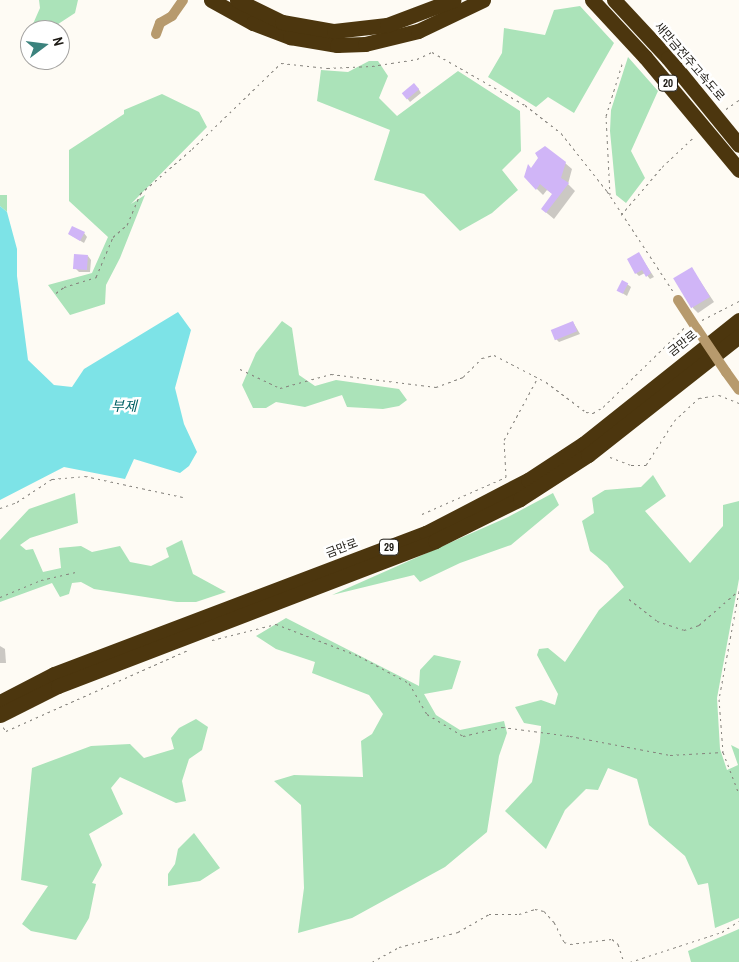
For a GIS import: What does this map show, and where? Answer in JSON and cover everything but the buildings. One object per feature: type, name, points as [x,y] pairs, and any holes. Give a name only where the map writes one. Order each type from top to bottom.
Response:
[{"type":"highway","points":[[211,0],[252,23],[290,37],[336,45],[365,44],[418,31],[483,0]]},
{"type":"highway","points":[[237,0],[282,22],[334,31],[387,25],[453,0]]},
{"type":"highway","name":"20","points":[[592,0],[645,57],[739,170]]},
{"type":"highway","name":"새만금전주고속도로","points":[[614,0],[739,145]]},
{"type":"highway","name":"금만로","points":[[0,702],[54,674],[426,533],[528,480],[583,444],[739,320]]},
{"type":"highway","name":"29","points":[[0,714],[58,686],[435,540],[520,499],[588,455],[739,336]]},
{"type":"street","points":[[156,34],[160,23],[172,16],[183,0]]},
{"type":"street","points":[[678,300],[739,390]]},
{"type":"path","points":[[56,293],[64,287],[96,277],[113,237],[126,225],[140,194],[192,149],[282,64],[327,68],[372,66],[417,59],[432,52],[525,105],[561,133],[610,196],[678,300]]},
{"type":"path","points":[[610,196],[606,116],[623,61]]},
{"type":"path","points":[[726,109],[739,100]]},
{"type":"path","points":[[621,215],[662,167],[695,135]]},
{"type":"path","points":[[240,369],[280,388],[331,374],[436,386],[463,377],[482,358],[494,356],[537,378],[586,412],[593,412],[603,407],[695,325],[739,301]]},
{"type":"path","points":[[422,514],[506,477],[504,440],[537,378]]},
{"type":"path","points":[[610,456],[631,465],[646,466],[674,421],[699,398],[719,395],[739,403]]},
{"type":"path","points":[[0,508],[17,502],[52,479],[85,476],[183,497]]},
{"type":"path","points":[[0,597],[41,580],[79,571]]},
{"type":"path","points":[[629,599],[657,621],[684,630],[699,625],[739,591]]},
{"type":"path","points":[[739,591],[719,699],[723,752],[739,794]]},
{"type":"path","points":[[210,641],[276,624],[359,656],[402,678],[419,697],[428,714],[463,736],[502,727],[570,736],[670,755],[723,752]]},
{"type":"path","points":[[0,724],[6,731],[192,648]]},
{"type":"path","points":[[372,962],[399,947],[458,932],[489,914],[519,914],[535,909],[544,911],[554,922],[564,942],[570,944],[612,939],[618,944],[624,962]]},
{"type":"path","points":[[630,962],[722,932],[739,921]]},
{"type":"green space","points":[[39,0],[78,0],[75,13],[64,20],[35,20],[40,8]]},
{"type":"green space","points":[[580,6],[614,43],[574,113],[548,97],[536,107],[488,77],[502,53],[504,28],[545,35],[554,10]]},
{"type":"green space","points":[[628,57],[658,91],[631,151],[645,178],[626,203],[616,195],[610,131],[611,110]]},
{"type":"green space","points":[[369,61],[378,61],[388,76],[379,98],[397,116],[458,71],[520,111],[521,151],[502,170],[518,190],[492,213],[460,231],[424,194],[374,180],[390,130],[317,101],[321,70],[348,72]]},
{"type":"green space","points":[[162,94],[199,112],[207,127],[131,204],[145,195],[120,258],[106,285],[105,304],[70,315],[48,285],[92,273],[108,237],[69,201],[69,150],[124,114],[124,110]]},
{"type":"green space","points":[[0,195],[7,195],[7,212],[0,206]]},
{"type":"green space","points":[[282,321],[292,328],[299,375],[315,386],[336,380],[399,389],[407,400],[399,406],[383,409],[347,407],[342,395],[305,407],[276,402],[266,408],[253,408],[242,385],[256,353]]},
{"type":"green space","points":[[653,475],[666,496],[645,511],[690,563],[723,526],[723,505],[739,501],[739,579],[717,698],[720,749],[727,770],[738,765],[731,745],[739,749],[739,918],[715,928],[708,883],[698,885],[685,856],[649,825],[637,779],[608,768],[598,790],[586,789],[565,810],[546,849],[505,811],[532,782],[540,742],[541,726],[524,723],[515,707],[541,700],[555,705],[558,694],[537,655],[539,649],[548,648],[565,662],[599,610],[624,587],[607,565],[590,551],[582,521],[594,513],[592,498],[605,490],[641,487]]},
{"type":"green space","points":[[75,493],[78,523],[30,538],[20,545],[26,550],[33,549],[43,572],[61,568],[59,548],[81,546],[92,552],[120,546],[130,562],[151,566],[169,557],[166,548],[182,540],[193,574],[226,592],[196,602],[177,602],[94,589],[81,582],[72,583],[69,594],[60,597],[52,583],[0,602],[0,540],[29,509]]},
{"type":"green space","points":[[553,493],[559,505],[511,545],[460,563],[420,582],[414,575],[332,595],[508,517]]},
{"type":"green space","points":[[286,618],[419,686],[420,670],[434,655],[461,661],[452,689],[424,694],[436,715],[460,730],[504,721],[507,733],[499,756],[487,832],[445,867],[352,918],[298,933],[304,888],[301,805],[274,781],[294,775],[363,777],[361,741],[372,734],[383,714],[369,695],[312,673],[315,662],[276,649],[256,636]]},
{"type":"green space","points":[[196,719],[208,727],[202,750],[189,759],[182,781],[186,801],[176,803],[120,777],[111,788],[123,814],[89,834],[102,865],[92,883],[96,884],[89,918],[76,940],[31,931],[22,924],[48,886],[21,880],[32,768],[91,746],[130,744],[144,758],[174,749],[171,738],[179,728]]},
{"type":"green space","points":[[194,833],[220,868],[200,881],[168,886],[168,874],[175,864],[178,849]]},
{"type":"green space","points":[[739,929],[739,962],[691,962],[688,951]]},
{"type":"water","name":"부제","points":[[0,206],[7,212],[17,249],[17,276],[28,360],[54,385],[72,387],[84,369],[178,312],[191,330],[175,388],[184,424],[197,452],[189,466],[180,473],[134,459],[125,479],[64,467],[0,500]]}]
